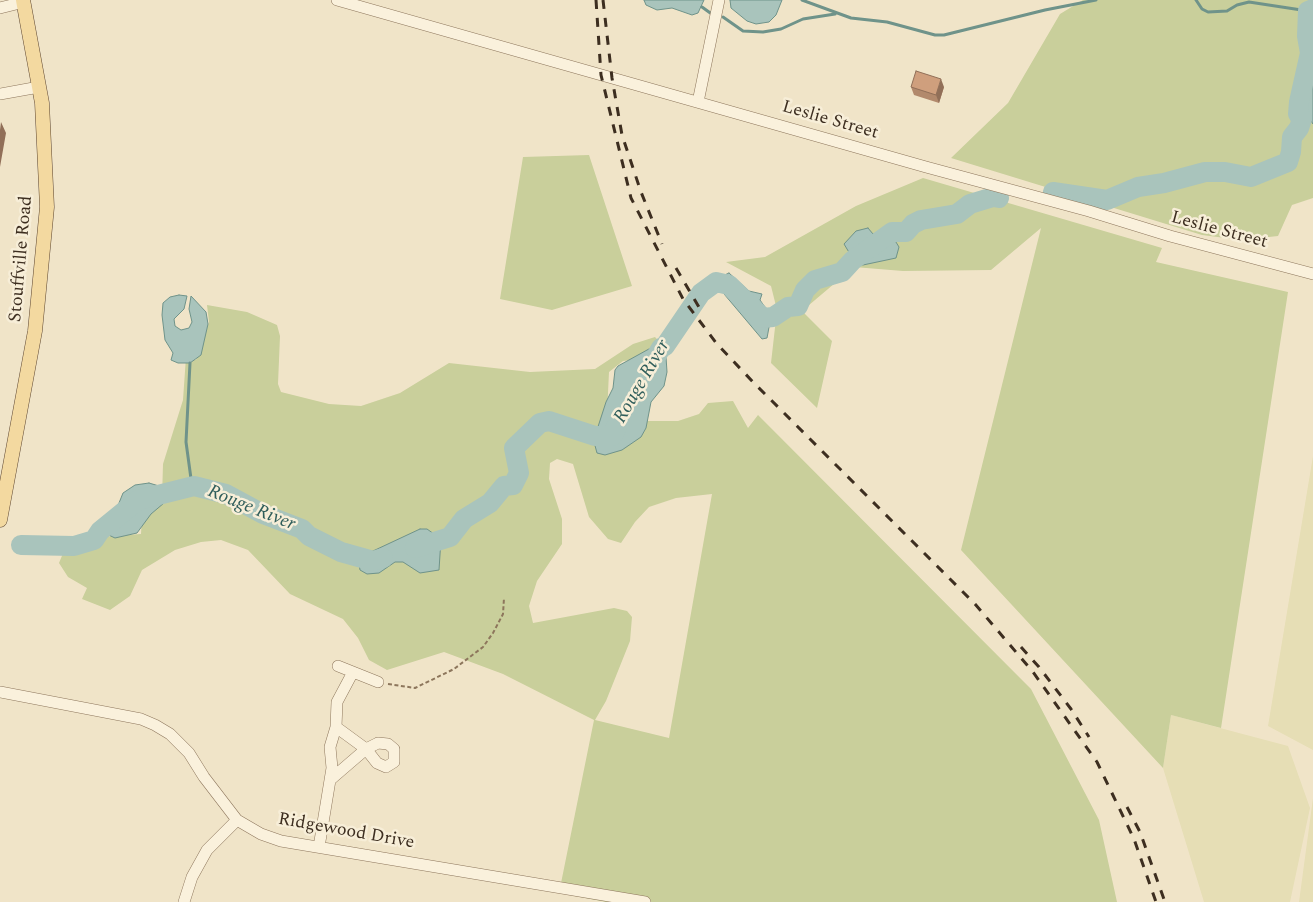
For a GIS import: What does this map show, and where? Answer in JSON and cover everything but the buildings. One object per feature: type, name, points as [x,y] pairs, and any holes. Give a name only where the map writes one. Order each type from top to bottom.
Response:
[{"type":"main road","name":"Stouffville Road","points":[[0,520],[34,331],[47,207],[46,156],[39,87],[24,1]]},
{"type":"street","name":"Leslie Street","points":[[338,0],[1089,211],[1170,236],[1313,274]]},
{"type":"street","points":[[698,102],[719,0]]},
{"type":"street","points":[[0,8],[24,1]]},
{"type":"street","points":[[0,94],[39,87]]},
{"type":"street","points":[[338,666],[378,682]]},
{"type":"street","points":[[319,847],[332,768],[330,747],[336,726],[337,702],[353,672]]},
{"type":"street","name":"Ridgewood Drive","points":[[0,692],[141,719],[154,725],[170,734],[189,753],[204,777],[237,820],[261,834],[281,841],[645,902]]},
{"type":"street","points":[[330,780],[366,748],[336,726]]},
{"type":"street","points":[[184,902],[192,877],[207,850],[237,820]]},
{"type":"path","points":[[378,682],[415,688],[454,669],[483,647],[493,633],[503,614],[504,598]]},
{"type":"shaded area","points":[[1313,456],[1313,750],[1268,726]]},
{"type":"shaded area","points":[[1171,715],[1288,746],[1310,808],[1290,902],[1204,902],[1163,768]]},
{"type":"shaded area","points":[[1313,798],[1313,902],[1299,902]]},
{"type":"green space","points":[[1083,0],[1313,0],[1313,198],[1292,205],[1278,236],[1241,240],[1202,235],[951,158],[1008,103],[1060,14]]},
{"type":"green space","points":[[589,155],[632,286],[552,310],[500,299],[523,157]]},
{"type":"green space","points":[[923,178],[1162,248],[1156,262],[1288,292],[1221,728],[1171,715],[1163,768],[961,550],[1041,228],[991,270],[903,271],[854,267],[802,311],[832,341],[817,408],[771,363],[777,310],[771,286],[726,262],[765,257],[856,206]]},
{"type":"green space","points":[[207,305],[247,312],[277,325],[280,336],[278,384],[281,392],[329,404],[361,406],[400,393],[449,363],[530,372],[595,369],[633,344],[655,337],[664,347],[639,359],[623,361],[609,372],[607,414],[618,443],[644,432],[645,421],[678,421],[699,414],[708,403],[733,401],[748,428],[758,415],[1031,689],[1099,820],[1117,902],[606,902],[559,893],[594,720],[503,674],[444,652],[387,670],[369,660],[358,638],[343,619],[290,594],[248,550],[221,540],[201,542],[175,550],[142,570],[130,596],[110,610],[82,599],[87,588],[68,577],[59,563],[66,546],[99,537],[141,534],[142,515],[162,498],[163,464],[183,400],[186,357],[196,360],[209,322]],"holes":[[[557,459],[573,464],[589,517],[608,539],[621,543],[635,522],[649,507],[676,498],[712,494],[669,738],[595,720],[606,701],[630,641],[632,617],[627,611],[614,608],[533,623],[529,606],[537,581],[562,544],[562,519],[549,479],[550,463]]]},
{"type":"water","points":[[644,0],[704,0],[698,13],[692,15],[672,8],[657,10],[646,5]]},
{"type":"water","points":[[730,0],[782,0],[776,15],[769,22],[756,24],[747,21],[731,8]]},
{"type":"water","points":[[1313,79],[1313,124],[1307,115],[1307,101]]},
{"type":"water","points":[[868,228],[873,234],[891,234],[899,247],[896,258],[863,265],[856,264],[844,244],[856,231]]},
{"type":"water","points":[[729,273],[749,291],[762,294],[760,300],[774,320],[770,322],[767,338],[762,339],[719,288],[716,279]]},
{"type":"water","points":[[187,296],[184,309],[174,319],[175,326],[181,330],[189,328],[192,322],[189,309],[191,296],[206,312],[208,324],[201,355],[190,363],[178,363],[171,360],[173,353],[165,340],[162,315],[163,303],[170,297]]},
{"type":"water","points":[[658,344],[666,357],[667,372],[664,386],[651,402],[646,428],[641,437],[622,450],[605,455],[597,453],[594,442],[595,436],[606,402],[613,388],[615,370],[618,366]]},
{"type":"water","points":[[149,483],[159,486],[167,497],[164,503],[151,514],[137,533],[115,538],[100,531],[101,520],[117,508],[123,493],[135,485]]},
{"type":"water","points":[[420,529],[427,529],[441,539],[439,570],[420,573],[403,562],[395,562],[379,573],[367,574],[360,570],[358,558]]},
{"type":"waterway","points":[[802,0],[851,18],[887,22],[935,35],[944,35],[1045,10],[1096,0]]},
{"type":"waterway","points":[[1196,0],[1202,9],[1208,12],[1227,11],[1237,5],[1249,2],[1308,11]]},
{"type":"waterway","points":[[702,7],[713,15]]},
{"type":"waterway","name":"Rouge River","points":[[1053,192],[1107,200],[1138,187],[1164,183],[1205,172],[1225,172],[1251,177],[1288,162],[1292,137],[1299,128],[1302,119],[1298,114],[1299,102],[1310,53],[1307,36],[1308,11],[1313,9]]},
{"type":"waterway","points":[[723,17],[743,31],[763,32],[781,29],[803,19],[835,14]]},
{"type":"waterway","name":"Rouge River","points":[[647,372],[661,348],[665,346],[701,293],[716,282],[729,285],[763,318],[773,317],[788,307],[798,306],[805,290],[815,280],[842,272],[853,260],[892,232],[906,232],[913,224],[921,220],[957,214],[970,204],[993,197],[999,198]]},
{"type":"waterway","points":[[190,363],[186,442],[192,486]]},
{"type":"waterway","name":"Rouge River","points":[[415,548],[450,537],[464,519],[490,503],[504,486],[513,485],[519,473],[514,448],[540,423],[549,421],[595,436],[612,436],[617,426]]},
{"type":"waterway","name":"Rouge River","points":[[21,545],[74,546],[94,540],[100,531],[138,500],[194,486],[226,494],[263,514],[302,529],[309,536],[341,552],[373,561],[383,558]]},
{"type":"railway","points":[[596,0],[601,75],[631,198],[683,299],[717,344],[975,604],[1033,672],[1097,762],[1134,839],[1156,902]]},
{"type":"railway","points":[[603,0],[612,78],[622,135],[641,192],[662,244]]},
{"type":"railway","points":[[676,268],[700,309]]},
{"type":"railway","points":[[1021,647],[1071,709],[1089,737]]},
{"type":"railway","points":[[1127,807],[1140,832],[1165,902]]}]
